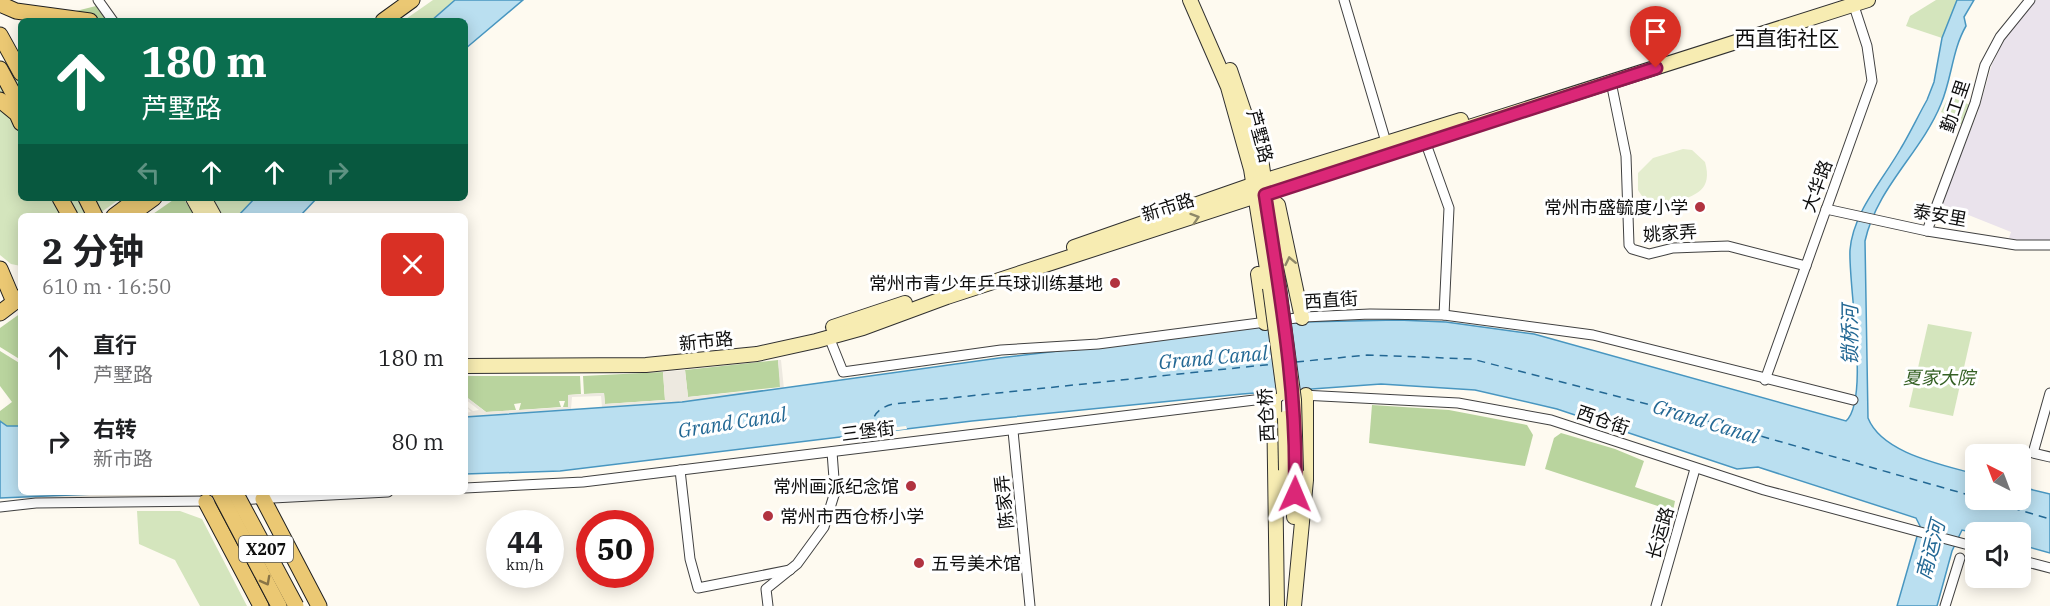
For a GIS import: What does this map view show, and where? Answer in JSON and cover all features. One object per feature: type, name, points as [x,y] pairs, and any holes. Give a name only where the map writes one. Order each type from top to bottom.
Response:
[{"type":"main road","points":[[387,18],[412,0]]},
{"type":"main road","points":[[400,18],[425,0]]},
{"type":"main road","points":[[0,4],[16,11],[72,18]]},
{"type":"main road","points":[[0,35],[18,68]]},
{"type":"main road","points":[[0,69],[18,102]]},
{"type":"main road","points":[[0,100],[18,118]]},
{"type":"main road","points":[[118,213],[134,201]]},
{"type":"main road","points":[[134,213],[150,201]]},
{"type":"main road","points":[[0,269],[10,293],[0,313]]},
{"type":"main road","name":"X207","points":[[221,495],[279,606]]},
{"type":"main road","name":"X207","points":[[238,495],[296,606]]},
{"type":"main road","points":[[264,499],[319,606]]},
{"type":"main road","points":[[206,502],[261,606]]},
{"type":"street","points":[[98,0],[112,18]]},
{"type":"street","name":"芦墅路","points":[[1190,0],[1228,87],[1259,189],[1274,287]]},
{"type":"street","name":"芦墅路","points":[[1199,0],[1238,88],[1262,165],[1259,189]]},
{"type":"street","points":[[1344,0],[1386,142]]},
{"type":"street","name":"新市路","points":[[468,366],[646,365],[757,354],[829,337],[1259,189],[1386,142],[1851,2],[1868,0]]},
{"type":"street","name":"勤工里","points":[[1927,231],[1974,103],[1985,65],[2000,38],[2030,0]]},
{"type":"street","name":"新市路","points":[[468,360],[647,357],[756,347],[840,326],[1259,189],[1425,141],[1611,82],[1851,2]]},
{"type":"street","name":"大华路","points":[[1765,380],[1872,81],[1868,46],[1851,2]]},
{"type":"street","name":"姚家弄","points":[[1611,82],[1626,156],[1629,245],[1632,249],[1649,254],[1673,248],[1728,246],[1806,266]]},
{"type":"street","points":[[1425,141],[1449,208],[1444,315]]},
{"type":"street","points":[[1265,323],[1251,217],[1259,189],[1278,206],[1302,318]]},
{"type":"street","name":"泰安里","points":[[1826,209],[1927,231],[2016,245],[2050,245]]},
{"type":"street","name":"西仓桥","points":[[1274,287],[1294,400],[1291,471]]},
{"type":"street","name":"西直街","points":[[829,337],[843,372],[1001,350],[1098,344],[1302,318],[1370,314],[1444,315],[1593,335],[1765,380],[1853,400]]},
{"type":"street","points":[[2050,393],[2033,453],[2050,458]]},
{"type":"street","points":[[1293,606],[1306,480],[1306,395]]},
{"type":"street","name":"西仓街","points":[[1274,397],[1306,395],[1458,403],[1543,419],[1695,469],[1965,544]]},
{"type":"street","points":[[1274,397],[1278,606]]},
{"type":"street","name":"三堡街","points":[[468,488],[582,482],[1013,431],[1274,397]]},
{"type":"street","name":"陈家弄","points":[[1013,431],[1030,606]]},
{"type":"street","points":[[768,606],[766,589],[790,570],[815,542],[830,512],[835,492],[832,452]]},
{"type":"street","name":"长运路","points":[[1656,606],[1695,469]]},
{"type":"street","points":[[680,470],[690,559],[698,588],[790,570]]},
{"type":"street","points":[[1278,606],[1291,471]]},
{"type":"street","points":[[1291,471],[1293,606]]},
{"type":"street","points":[[0,507],[36,503],[206,502],[335,495]]},
{"type":"street","points":[[1945,606],[1960,558]]},
{"type":"street","points":[[2031,563],[2050,568]]},
{"type":"shaded area","points":[[2036,0],[2050,0],[2050,240],[2016,240],[2009,238],[2011,232],[1941,204],[1978,112],[1992,64],[2006,37]]},
{"type":"shaded area","points":[[778,360],[781,360],[784,389],[682,402],[602,407],[601,396],[572,397],[571,409],[468,417],[468,412],[471,412],[468,407],[473,411],[479,410],[468,401],[468,398],[486,412],[568,407],[568,395],[604,393],[605,404],[665,400],[663,372],[685,370],[688,397],[780,388]]},
{"type":"green space","points":[[433,0],[455,0],[434,18],[407,18]]},
{"type":"green space","points":[[1936,0],[1957,0],[1942,38],[1906,26],[1910,16]]},
{"type":"green space","points":[[96,6],[105,18],[89,18],[64,14]]},
{"type":"green space","points":[[18,74],[18,201],[117,201],[100,213],[18,213],[18,265],[11,264],[0,255],[0,83]]},
{"type":"green space","points":[[1949,96],[1970,105],[1963,125],[1943,117],[1944,113],[1941,112]]},
{"type":"green space","points":[[1683,149],[1692,150],[1705,162],[1707,179],[1701,190],[1681,200],[1665,204],[1648,202],[1638,190],[1638,173],[1653,158]]},
{"type":"green space","points":[[172,201],[185,201],[193,213],[154,213]]},
{"type":"green space","points":[[215,201],[252,201],[241,213],[221,213]]},
{"type":"green space","points":[[18,315],[18,358],[0,347],[0,328]]},
{"type":"green space","name":"夏家大院","points":[[1928,324],[1972,332],[1953,416],[1909,407]]},
{"type":"green space","points":[[0,351],[18,362],[18,426],[7,426],[0,421],[0,411],[12,402],[0,386]]},
{"type":"green space","points":[[778,360],[781,387],[688,397],[685,370]]},
{"type":"green space","points":[[663,372],[665,400],[605,404],[604,393],[584,394],[583,376]]},
{"type":"green space","points":[[468,376],[580,376],[581,394],[568,395],[569,407],[563,407],[565,401],[559,401],[561,407],[519,410],[521,403],[514,404],[516,410],[486,412],[468,398]]},
{"type":"green space","points":[[1372,405],[1449,410],[1527,425],[1533,435],[1525,466],[1369,443]]},
{"type":"green space","points":[[1561,433],[1615,449],[1644,461],[1635,487],[1675,501],[1673,511],[1545,469],[1554,438]]},
{"type":"green space","points":[[137,511],[180,511],[202,519],[247,606],[200,606],[175,560],[139,544]]},
{"type":"water","points":[[455,0],[523,0],[468,46],[468,18],[434,18]]},
{"type":"water","points":[[1957,0],[1974,0],[1964,17],[1966,26],[1961,35],[1941,104],[1932,122],[1879,204],[1865,241],[1868,418],[1875,430],[1899,448],[1929,461],[1965,471],[1965,510],[2031,510],[2031,489],[2050,494],[2050,553],[2031,548],[2031,522],[1965,522],[1965,531],[1962,530],[1952,551],[1937,606],[1897,606],[1920,526],[1916,518],[1758,467],[1737,469],[1557,409],[1475,390],[1381,384],[1242,394],[972,421],[560,471],[468,474],[468,417],[682,402],[999,358],[1301,322],[1398,320],[1446,322],[1534,334],[1846,421],[1853,409],[1857,367],[1850,267],[1852,236],[1863,209],[1901,148],[1934,82],[1942,38]]},
{"type":"water","points":[[252,201],[314,201],[303,213],[241,213]]},
{"type":"water","points":[[0,421],[7,426],[18,426],[18,495],[72,495],[0,498]]},
{"type":"pier","points":[[906,426],[907,429],[849,436],[849,433]]},
{"type":"ferry route","points":[[1296,362],[1367,355],[1472,359],[1647,404],[1965,494]]},
{"type":"ferry route","points":[[871,430],[877,413],[893,404],[1274,364]]},
{"type":"ferry route","points":[[2019,510],[2050,519]]},
{"type":"place","name":"常州市盛毓度小学","points":[[1700,207]]},
{"type":"place","name":"常州市青少年乒乓球训练基地","points":[[1115,283]]},
{"type":"place","name":"常州画派纪念馆","points":[[911,486]]},
{"type":"place","name":"常州市西仓桥小学","points":[[768,516]]},
{"type":"place","name":"五号美术馆","points":[[919,563]]},
{"type":"district","name":"西直街社区","points":[[1787,38]]},
{"type":"route","points":[[1295,494],[1294,400],[1286,328],[1265,195],[1425,141],[1656,68]]},
{"type":"water label","name":"锁桥河","points":[[1849,335]]},
{"type":"water label","name":"Grand Canal","points":[[1213,357]]},
{"type":"water label","name":"Grand Canal","points":[[1706,421]]},
{"type":"water label","name":"Grand Canal","points":[[732,422]]},
{"type":"water label","name":"南运河","points":[[1930,550]]}]
